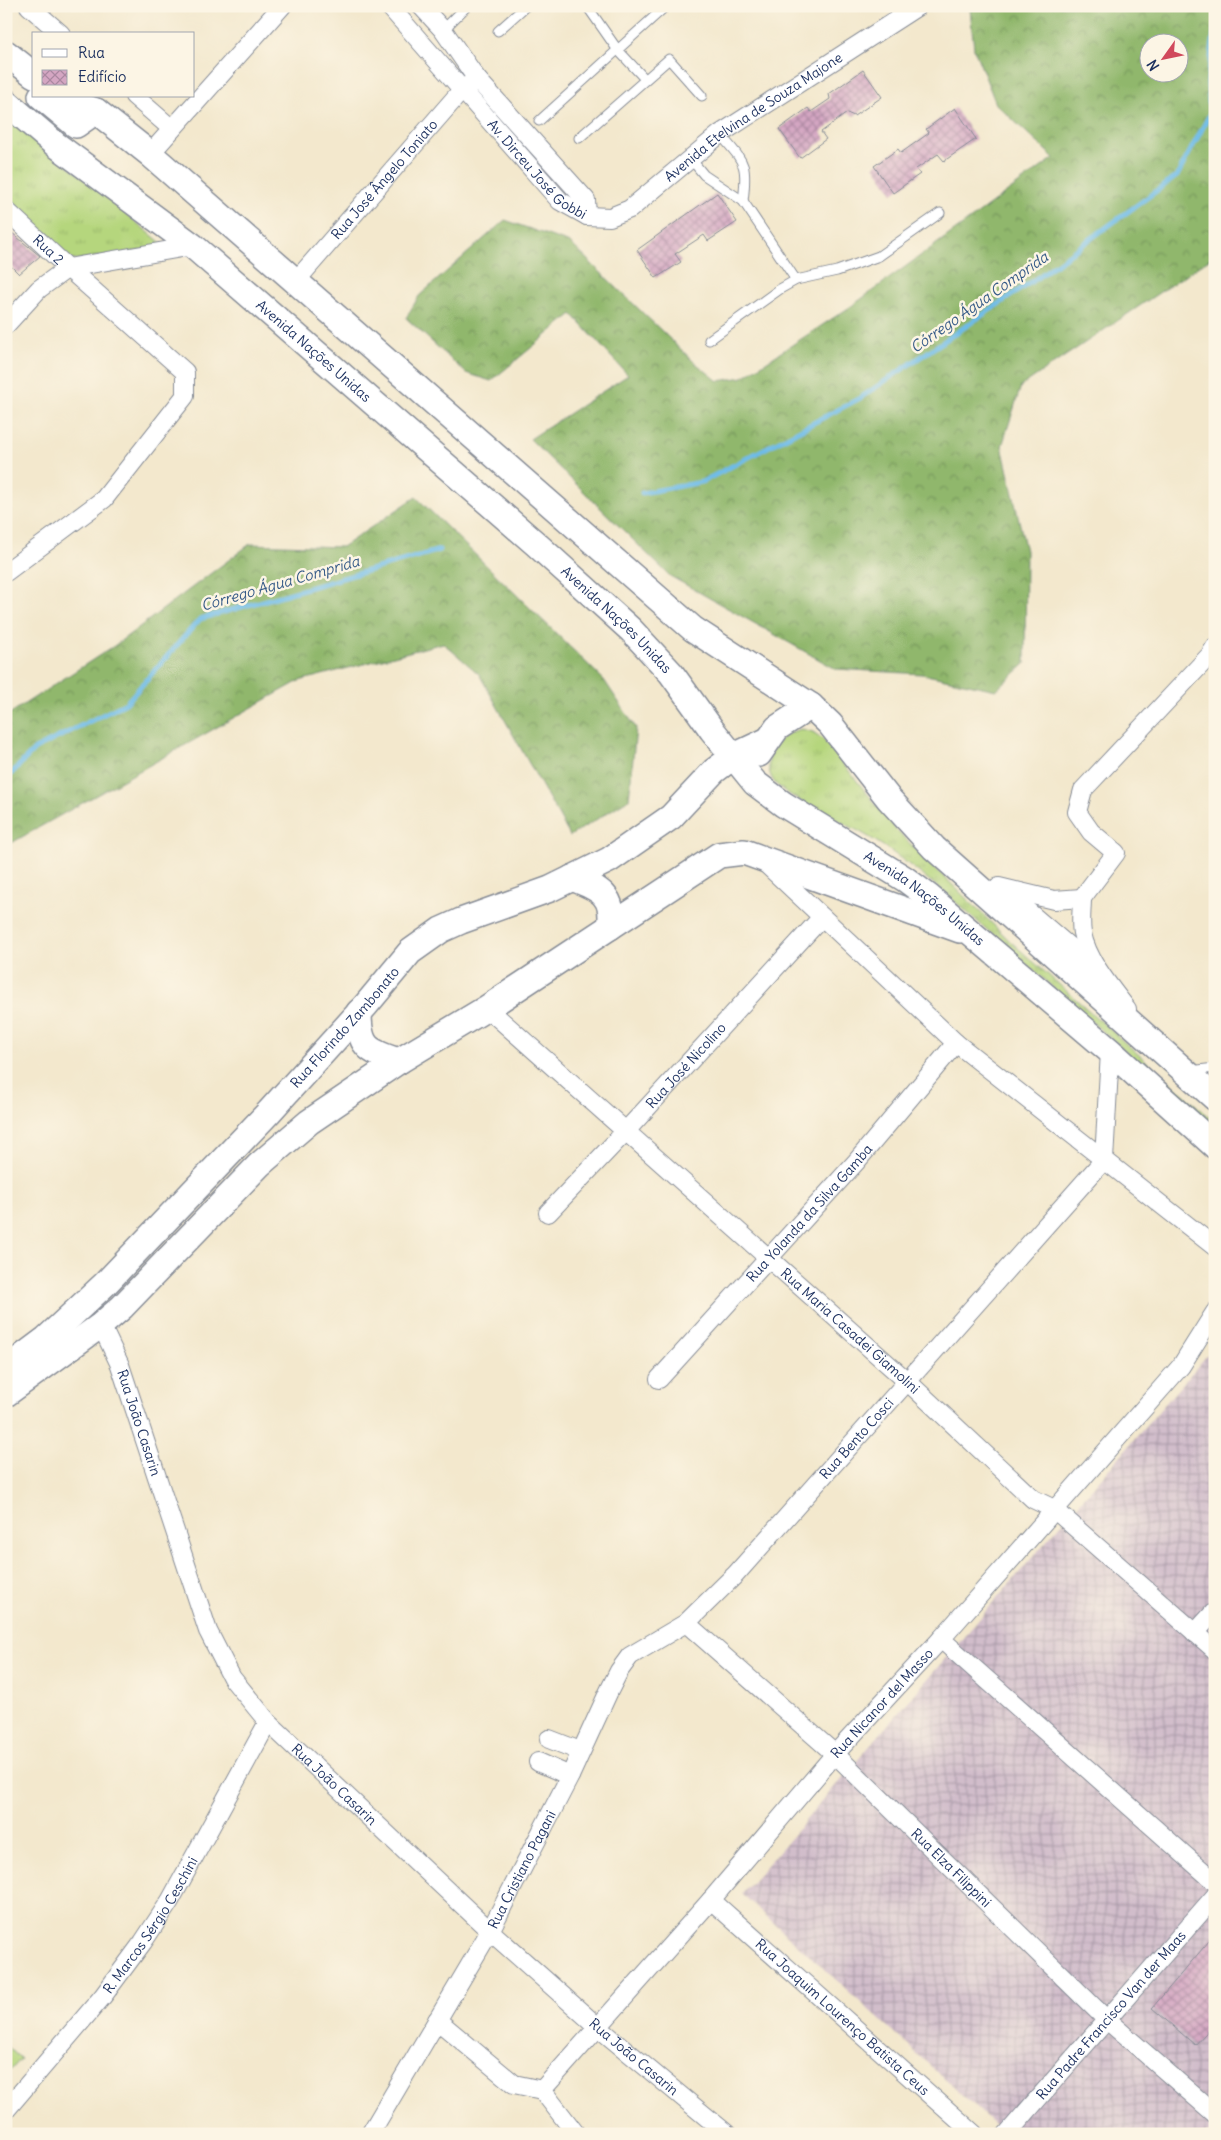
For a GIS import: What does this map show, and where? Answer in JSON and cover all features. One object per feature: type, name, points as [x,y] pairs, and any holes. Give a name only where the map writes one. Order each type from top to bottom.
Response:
[{"type":"main road","points":[[6,53],[32,73]]},
{"type":"main road","points":[[6,68],[32,88]]},
{"type":"main road","points":[[43,98],[76,125],[96,111]]},
{"type":"main road","points":[[62,98],[96,111],[150,154],[693,629],[811,706],[830,724],[889,799],[934,848],[1215,1098]]},
{"type":"main road","name":"Avenida Nações Unidas","points":[[6,102],[55,144],[194,246],[536,544],[631,630],[671,673],[712,730],[755,783],[783,804],[905,878],[1110,1051],[1215,1146]]},
{"type":"main road","points":[[194,246],[214,248],[273,295],[283,293],[295,282]]},
{"type":"main road","points":[[755,783],[756,760],[766,741],[777,728],[811,706]]},
{"type":"main road","points":[[671,817],[694,787],[706,761],[705,754],[712,730]]},
{"type":"main road","name":"Rua Florindo Zambonato","points":[[6,1369],[46,1339],[104,1284],[269,1112],[410,952],[441,930],[550,889],[609,860],[671,817],[714,771],[734,756],[766,741]]},
{"type":"main road","points":[[6,1394],[101,1325],[122,1306],[259,1165],[309,1122],[399,1061],[487,1008],[719,855],[744,852],[976,936]]},
{"type":"main road","points":[[572,878],[598,889],[606,899],[611,911],[610,927]]},
{"type":"main road","points":[[359,1012],[359,1033],[365,1045],[379,1055],[399,1061]]},
{"type":"street","points":[[150,154],[282,6]]},
{"type":"street","name":"Av. Dirceu José Gobbi","points":[[389,6],[560,201],[587,216]]},
{"type":"street","name":"Av. Dirceu José Gobbi","points":[[420,6],[443,30],[477,79],[586,200],[587,216]]},
{"type":"street","name":"Avenida Etelvina de Souza Majone","points":[[587,216],[610,217],[630,209],[720,134],[918,6]]},
{"type":"street","points":[[31,7],[59,32]]},
{"type":"street","name":"Rua José Ângelo Toniato","points":[[295,282],[462,90],[477,79]]},
{"type":"street","points":[[136,98],[172,129]]},
{"type":"street","name":"Rua 2","points":[[6,210],[68,268]]},
{"type":"street","points":[[6,325],[40,289],[68,268],[194,246]]},
{"type":"street","points":[[6,572],[104,499],[185,396],[185,372],[68,268]]},
{"type":"street","points":[[1151,1042],[1102,974],[1082,933],[1082,898],[1116,853],[1091,832],[1077,812],[1083,790],[1210,655],[1215,647]]},
{"type":"street","points":[[934,848],[999,887],[1102,974]]},
{"type":"street","points":[[761,858],[956,1043],[1215,1247]]},
{"type":"street","points":[[999,887],[1054,900],[1082,898]]},
{"type":"street","name":"Rua José Nicolino","points":[[548,1213],[822,917]]},
{"type":"street","name":"Rua Maria Casadei Giamolini","points":[[487,1008],[908,1382],[1033,1499],[1054,1509],[1215,1650]]},
{"type":"street","name":"Rua Yolanda da Silva Gamba","points":[[659,1379],[856,1162],[956,1043]]},
{"type":"street","points":[[1104,1160],[1110,1051]]},
{"type":"street","name":"Rua Bento Cosci","points":[[686,1623],[736,1574],[1104,1160]]},
{"type":"street","name":"Rua Nicanor del Masso","points":[[542,2090],[711,1900],[835,1754],[941,1638],[1181,1366],[1215,1312]]},
{"type":"street","name":"Rua João Casarin","points":[[101,1325],[120,1365],[208,1630],[232,1678],[268,1722],[490,1931],[599,2028],[727,2134]]},
{"type":"street","points":[[1195,1633],[1215,1611]]},
{"type":"street","name":"Rua Cristiano Pagani","points":[[370,2134],[490,1931],[570,1776],[580,1751],[619,1671],[630,1656],[686,1623]]},
{"type":"street","name":"Rua Elza Filippini","points":[[686,1623],[835,1754],[1107,2020],[1215,2114]]},
{"type":"street","points":[[941,1638],[1215,1882]]},
{"type":"street","name":"R. Marcos Sérgio Ceschini","points":[[6,2110],[103,1996],[143,1942],[170,1900],[268,1722]]},
{"type":"street","points":[[549,1739],[580,1751]]},
{"type":"street","points":[[538,1762],[570,1776]]},
{"type":"street","name":"Rua Padre Francisco Van der Maas","points":[[1007,2134],[1215,1896]]},
{"type":"street","name":"Rua Joaquim Lourenço Batista Ceus","points":[[711,1900],[974,2134]]},
{"type":"street","points":[[436,2020],[514,2084],[542,2090],[576,2134]]},
{"type":"lane","points":[[443,30],[468,6]]},
{"type":"lane","points":[[498,32],[526,6]]},
{"type":"lane","points":[[586,6],[617,49],[645,79]]},
{"type":"lane","points":[[539,121],[666,6]]},
{"type":"lane","points":[[579,138],[669,59],[702,96]]},
{"type":"lane","points":[[720,134],[743,162],[746,175],[743,201]]},
{"type":"lane","points":[[690,158],[704,175],[743,201],[796,280]]},
{"type":"lane","points":[[708,340],[780,289],[796,280],[837,271],[879,256],[940,213]]},
{"type":"lane","points":[[1185,1072],[1215,1068]]},
{"type":"shaded area","points":[[1215,1346],[1215,2134],[1005,2134],[742,1894]]},
{"type":"green space","points":[[975,6],[1215,6],[1215,255],[1021,386],[1002,446],[1026,551],[1025,664],[996,690],[922,674],[836,669],[670,576],[530,439],[628,375],[572,314],[491,381],[466,373],[406,318],[419,296],[505,220],[570,243],[693,361],[718,381],[743,377],[853,305],[1054,158],[996,104],[974,49],[970,9]]},
{"type":"green space","points":[[6,114],[166,247],[68,261],[6,207]]},
{"type":"green space","points":[[416,497],[604,680],[636,728],[629,799],[570,836],[479,674],[443,643],[299,681],[6,846],[6,716],[114,646],[250,544],[342,547]]},
{"type":"green space","points":[[802,729],[813,732],[824,740],[898,832],[1011,942],[1215,1122],[1215,1130],[943,891],[904,860],[862,833],[781,789],[770,774],[770,757],[778,742],[793,731]]},
{"type":"green space","points":[[6,2045],[21,2059],[6,2075]]},
{"type":"building","points":[[863,70],[882,97],[854,116],[847,113],[821,132],[826,139],[800,158],[779,129],[808,108],[811,112],[830,99],[829,94]]},
{"type":"building","points":[[955,108],[976,139],[944,161],[938,154],[916,169],[920,174],[893,193],[874,166],[898,149],[901,153],[929,133],[926,129]]},
{"type":"building","points":[[717,193],[737,222],[708,241],[704,235],[675,254],[681,262],[656,278],[637,250]]},
{"type":"building","points":[[6,228],[40,256],[19,274],[6,261]]},
{"type":"building","points":[[1215,1934],[1215,2023],[1195,2045],[1152,2008]]},
{"type":"waterway","name":"Córrego Água Comprida","points":[[642,493],[702,482],[860,398],[1034,280],[1177,176],[1210,114],[1208,81],[1215,27]]},
{"type":"waterway","name":"Córrego Água Comprida","points":[[6,779],[35,749],[126,703],[200,619],[440,550]]}]
